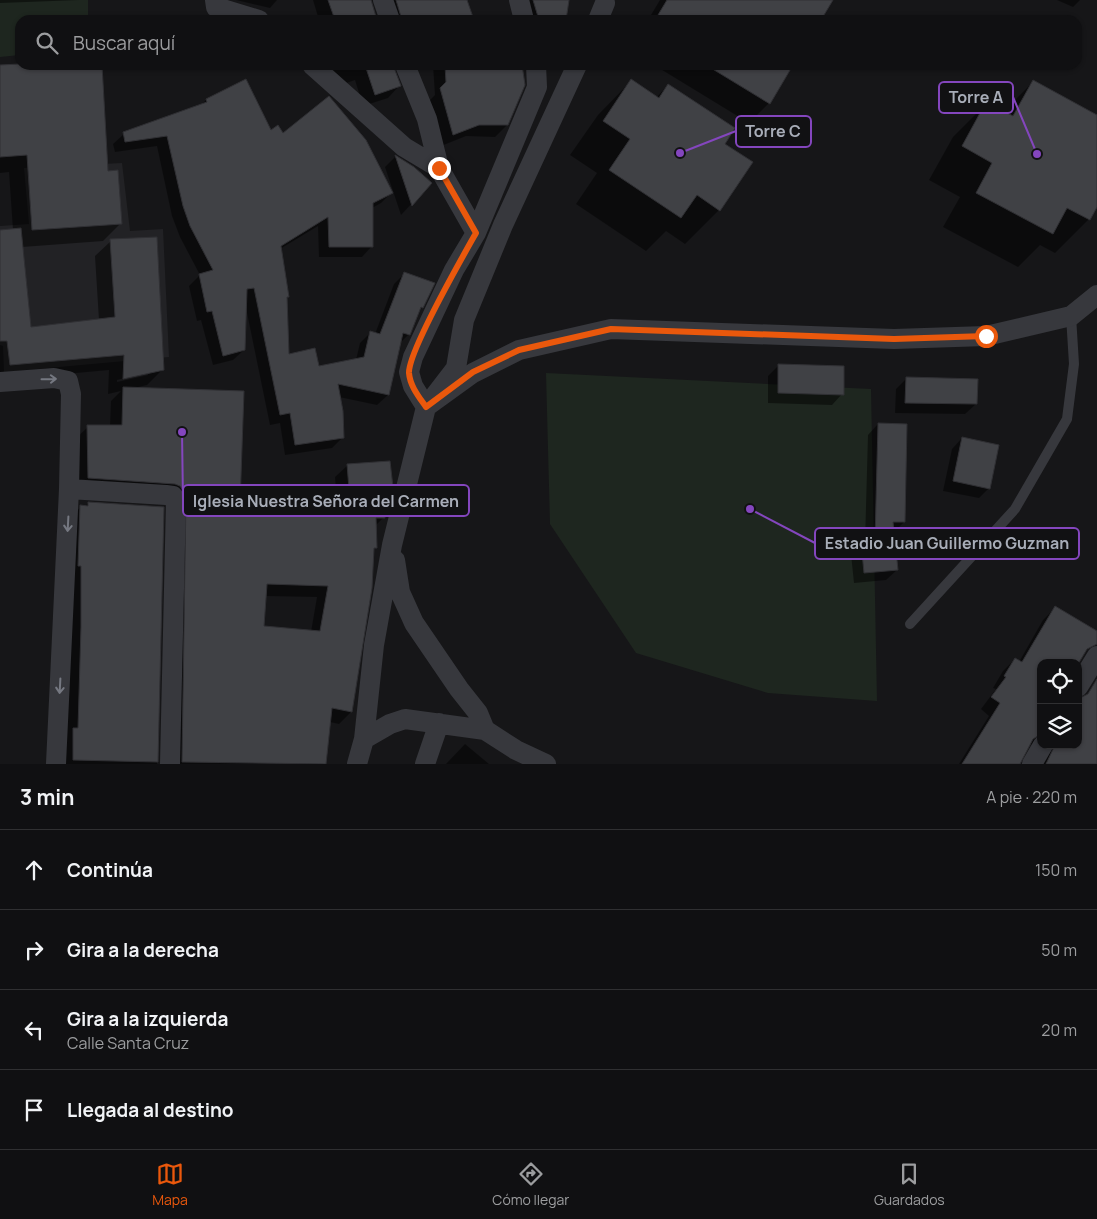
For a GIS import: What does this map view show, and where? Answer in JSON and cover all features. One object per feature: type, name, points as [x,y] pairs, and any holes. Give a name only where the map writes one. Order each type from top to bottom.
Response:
[{"type":"street","points":[[215,0],[216,7],[242,15]]},
{"type":"street","points":[[383,0],[388,15]]},
{"type":"street","points":[[519,0],[523,15]]},
{"type":"street","points":[[318,70],[404,147],[439,168]]},
{"type":"street","points":[[407,70],[427,119],[439,168],[476,233]]},
{"type":"street","points":[[426,407],[413,386],[409,372],[413,356],[454,270],[476,233],[537,87],[536,70]]},
{"type":"street","points":[[358,764],[364,739],[374,645],[392,545],[426,407],[456,368],[464,320],[502,225],[575,70]]},
{"type":"street","points":[[426,407],[473,372],[519,350],[611,329],[894,339],[986,336],[1071,316],[1097,296]]},
{"type":"street","points":[[0,382],[54,378],[68,381],[71,394],[70,488],[56,764]]},
{"type":"street","points":[[70,488],[166,495],[172,496],[176,501],[170,764]]},
{"type":"street","points":[[392,545],[400,592],[414,623],[459,689],[478,713],[485,730]]},
{"type":"street","points":[[1082,680],[1097,656]]},
{"type":"street","points":[[364,739],[390,724],[406,719],[439,723],[485,730],[516,750],[546,764]]},
{"type":"street","points":[[425,764],[439,723]]},
{"type":"street","points":[[1032,764],[1041,749]]},
{"type":"lane","points":[[910,624],[1015,508],[1067,419],[1074,364],[1071,316]]},
{"type":"shaded area","points":[[0,0],[88,0],[88,15],[15,15],[15,56],[0,57]]},
{"type":"shaded area","points":[[122,163],[130,231],[163,229],[169,357],[4,372],[3,346],[0,345],[0,226],[29,224],[24,168]]},
{"type":"shaded area","points":[[546,373],[871,389],[877,701],[768,693],[636,653],[550,524]]},
{"type":"building","points":[[328,0],[371,0],[376,15],[333,15]]},
{"type":"building","points":[[396,0],[467,0],[472,15],[400,15]]},
{"type":"building","points":[[533,0],[569,0],[567,15],[538,15]]},
{"type":"building","points":[[667,0],[833,0],[824,15],[658,15]]},
{"type":"building","points":[[15,64],[15,70],[102,70],[108,171],[118,170],[122,224],[32,230],[27,155],[0,157],[0,65]]},
{"type":"building","points":[[367,70],[395,70],[401,86],[375,95]]},
{"type":"building","points":[[445,70],[523,70],[525,85],[508,125],[479,125],[453,135],[440,88],[446,82]]},
{"type":"building","points":[[714,70],[790,70],[770,104]]},
{"type":"building","points":[[246,79],[271,130],[278,125],[283,133],[329,96],[366,140],[393,193],[373,203],[373,247],[329,247],[328,217],[281,246],[289,297],[287,297],[289,354],[315,348],[319,366],[364,357],[370,331],[380,334],[404,272],[435,283],[423,308],[421,307],[410,335],[403,333],[389,395],[338,384],[343,411],[344,438],[295,445],[290,413],[280,415],[254,288],[247,289],[245,350],[223,356],[212,311],[207,312],[199,274],[213,270],[190,226],[183,206],[167,136],[125,142],[123,132],[207,102],[206,99]]},
{"type":"building","points":[[631,79],[659,98],[668,84],[735,128],[725,144],[753,162],[720,211],[697,195],[681,218],[609,170],[630,139],[603,121]]},
{"type":"building","points":[[1033,80],[1097,115],[1097,207],[1090,220],[1067,208],[1053,234],[976,193],[992,163],[962,146],[986,102],[1013,116]]},
{"type":"building","points":[[395,155],[414,167],[432,183],[412,206]]},
{"type":"building","points":[[21,228],[31,327],[115,317],[110,239],[157,237],[164,370],[123,379],[124,355],[10,365],[7,341],[0,341],[0,230]]},
{"type":"building","points":[[778,364],[844,366],[844,395],[778,393]]},
{"type":"building","points":[[906,377],[978,379],[977,404],[905,403]]},
{"type":"building","points":[[123,387],[244,391],[240,504],[295,505],[295,515],[351,514],[347,464],[390,461],[393,487],[383,488],[385,518],[376,518],[377,548],[374,548],[372,588],[352,712],[332,708],[326,764],[182,762],[186,495],[180,486],[175,484],[88,478],[87,425],[122,425]],"holes":[[[267,584],[328,586],[320,631],[264,626]]]},
{"type":"building","points":[[878,423],[907,424],[905,522],[893,522],[898,570],[864,573],[861,542],[875,541]]},
{"type":"building","points":[[962,437],[999,445],[990,489],[953,481]]},
{"type":"building","points":[[88,502],[164,507],[158,762],[73,760],[73,728],[78,728],[81,627],[81,566],[78,566],[80,505],[88,506]]},
{"type":"building","points":[[1055,606],[1097,631],[1097,644],[1087,649],[1081,659],[1037,659],[1037,736],[1033,739],[1020,764],[962,764],[1000,703],[991,697],[1006,677],[1004,676],[1015,658],[1022,662]]},
{"type":"building","points":[[1097,679],[1097,764],[1046,764],[1053,749],[1082,749],[1082,697],[1088,694]]},
{"type":"place","name":"Torre C","points":[[680,153]]},
{"type":"place","name":"Torre A","points":[[1037,154]]},
{"type":"place","name":"Iglesia Nuestra Señora del Carmen","points":[[182,432]]},
{"type":"place","name":"Estadio Juan Guillermo Guzman","points":[[750,509]]},
{"type":"route","points":[[439,168],[476,233],[454,270],[413,356],[409,372],[413,386],[426,407],[473,372],[519,350],[611,329],[894,339],[986,336]]}]
